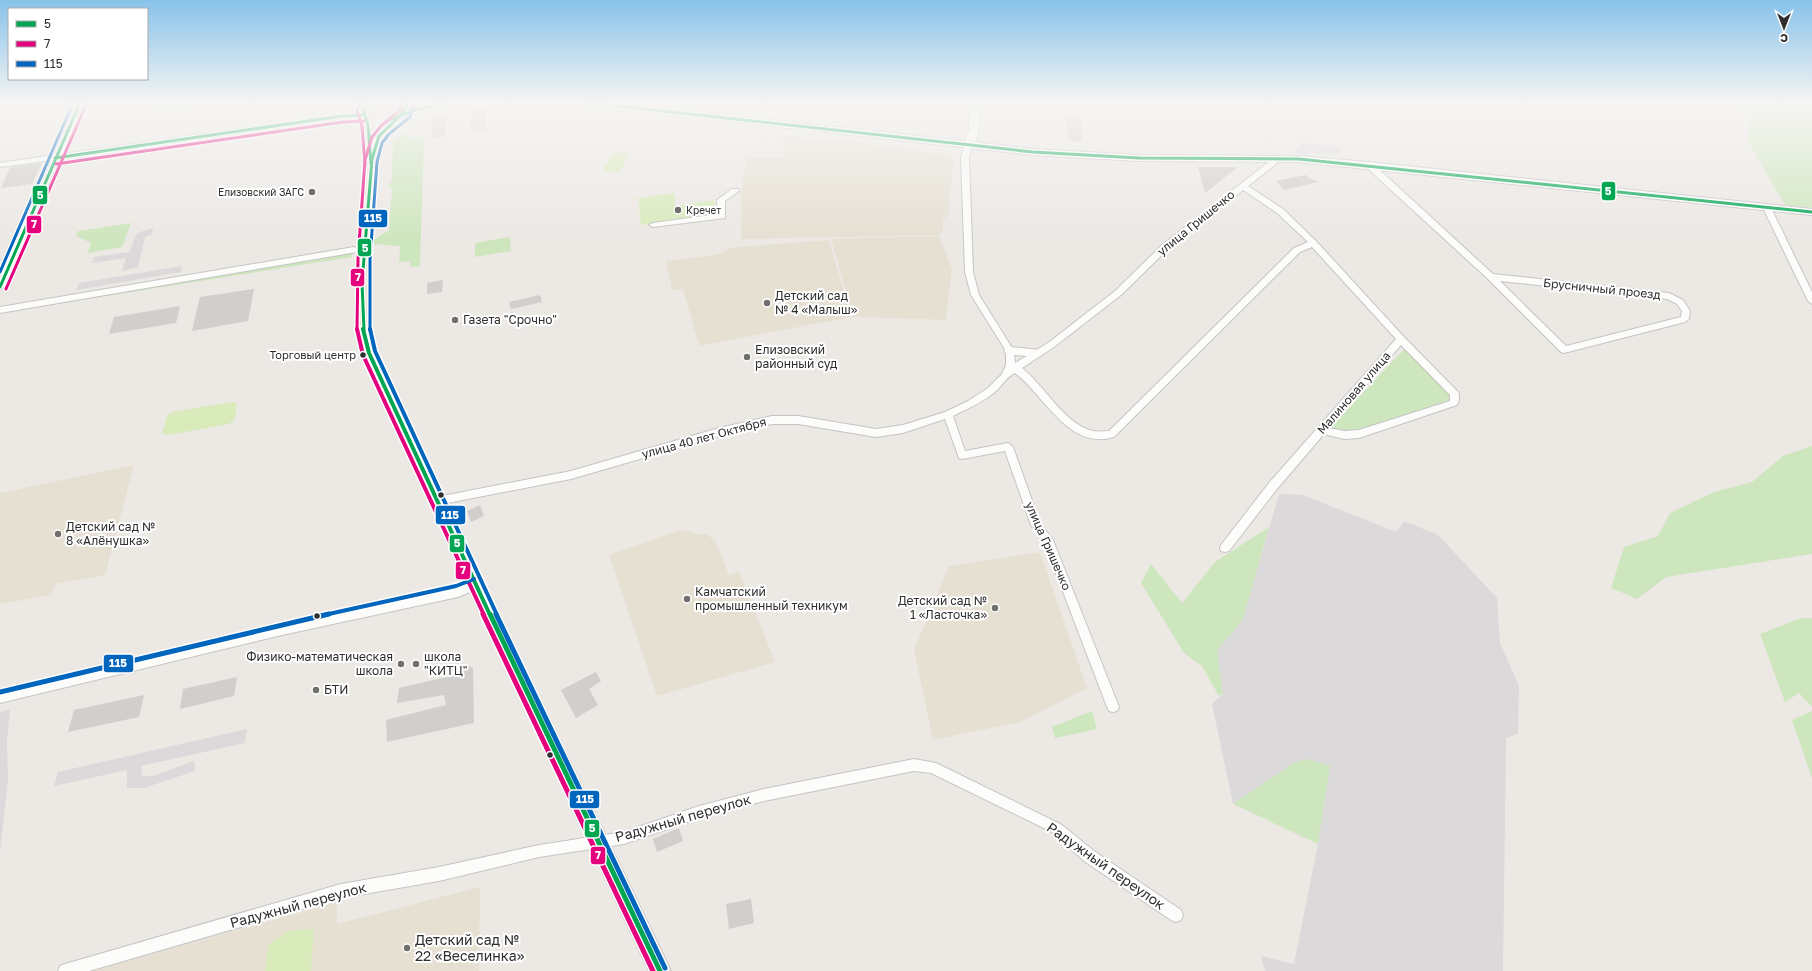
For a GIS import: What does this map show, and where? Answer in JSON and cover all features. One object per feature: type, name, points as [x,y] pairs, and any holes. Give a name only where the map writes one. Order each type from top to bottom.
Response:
[{"type":"main road","points":[[370,148],[371,161],[364,260],[363,327],[369,353],[476,585],[660,971]]},
{"type":"main road","points":[[371,161],[375,148]]},
{"type":"street","points":[[0,287],[4,272],[59,148]]},
{"type":"street","points":[[0,166],[121,148]]},
{"type":"street","points":[[967,148],[965,157],[969,272],[975,295],[1010,351],[1037,353]]},
{"type":"street","points":[[997,148],[1116,158],[1274,158],[1369,165],[1812,212]]},
{"type":"street","name":"улица Гришечко","points":[[1005,376],[1051,345],[1118,293],[1158,253],[1272,163],[1274,158]]},
{"type":"street","name":"Брусничный проезд","points":[[1369,165],[1491,276],[1564,350],[1685,319],[1686,311],[1680,302],[1669,296],[1491,276]]},
{"type":"street","points":[[1243,186],[1280,211],[1313,243],[1455,394],[1454,403],[1359,434],[1344,435],[1321,430]]},
{"type":"street","points":[[653,225],[722,216],[721,200],[735,191]]},
{"type":"street","points":[[1767,208],[1812,301]]},
{"type":"street","points":[[1015,368],[1026,375],[1038,390],[1075,428],[1094,435],[1111,434],[1297,250],[1313,243]]},
{"type":"street","points":[[0,310],[354,250]]},
{"type":"street","name":"Малиновая улица","points":[[1225,548],[1273,486],[1401,338]]},
{"type":"street","name":"улица 40 лет Октября","points":[[437,501],[571,475],[719,432],[772,420],[798,420],[876,433],[912,427],[948,414],[971,403],[991,390],[1005,376],[1011,365],[1010,351]]},
{"type":"street","name":"улица Гришечко","points":[[948,414],[962,455],[1008,447],[1036,524],[1048,540],[1113,707]]},
{"type":"street","points":[[0,698],[282,630],[458,592],[476,585]]},
{"type":"street","name":"Радужный переулок","points":[[65,971],[341,891],[439,874],[539,851],[624,838],[699,812],[764,795],[914,765],[932,767],[1058,829],[1089,856],[1176,915]]},
{"type":"shaded area","points":[[784,148],[898,148],[954,156],[948,217],[943,218],[943,229],[939,235],[741,239],[741,192],[746,158],[785,158]]},
{"type":"shaded area","points":[[1295,149],[1342,149],[1341,153],[1338,153],[1338,155],[1309,153],[1309,155],[1296,153]]},
{"type":"shaded area","points":[[153,228],[152,234],[145,237],[138,267],[122,271],[126,258],[92,263],[94,257],[129,252],[137,233]]},
{"type":"shaded area","points":[[939,236],[952,269],[946,320],[853,317],[831,239]]},
{"type":"shaded area","name":"Детский сад № 4 «Малыш»","points":[[829,240],[851,317],[699,346],[683,289],[672,290],[666,261],[714,255],[722,253],[729,248]]},
{"type":"shaded area","points":[[182,266],[181,272],[76,290],[79,283]]},
{"type":"shaded area","name":"Детский сад № 8 «Алёнушка»","points":[[134,465],[105,575],[56,584],[51,595],[0,604],[0,493]]},
{"type":"shaded area","points":[[1279,494],[1303,495],[1396,532],[1404,521],[1438,535],[1497,598],[1500,643],[1519,686],[1518,733],[1506,738],[1503,971],[1265,971],[1261,956],[1294,964],[1318,844],[1330,767],[1242,799],[1233,804],[1212,704],[1223,694],[1217,651],[1243,619]]},
{"type":"shaded area","name":"Камчатский промышленный техникум","points":[[680,530],[691,531],[696,535],[706,534],[715,540],[729,575],[739,571],[775,662],[657,696],[609,555]]},
{"type":"shaded area","name":"Детский сад № 1 «Ласточка»","points":[[1040,552],[1087,688],[1021,722],[933,740],[914,650],[949,566]]},
{"type":"shaded area","points":[[10,709],[7,741],[8,781],[0,851],[0,712]]},
{"type":"shaded area","points":[[247,729],[245,743],[141,766],[142,776],[152,776],[194,761],[195,771],[144,788],[127,788],[127,770],[54,786],[58,772]]},
{"type":"shaded area","points":[[480,887],[479,971],[92,971],[337,902],[337,924]]},
{"type":"green space","points":[[393,148],[424,148],[420,266],[410,267],[410,261],[399,262],[400,246],[385,244],[374,245],[374,240],[389,230],[392,189],[388,185],[392,180]]},
{"type":"green space","points":[[1752,148],[1812,148],[1812,208],[1785,205]]},
{"type":"green space","points":[[614,152],[630,154],[619,173],[603,171]]},
{"type":"green space","name":"Кречет","points":[[675,193],[675,206],[714,200],[716,214],[641,225],[638,198]]},
{"type":"green space","points":[[131,223],[122,247],[88,253],[91,243],[76,236],[78,231]]},
{"type":"green space","points":[[510,237],[511,251],[475,257],[475,243]]},
{"type":"green space","points":[[353,249],[352,257],[6,312],[9,305]]},
{"type":"green space","points":[[1404,349],[1449,393],[1449,400],[1359,431],[1342,432],[1331,427]]},
{"type":"green space","points":[[232,402],[236,403],[237,405],[234,420],[229,424],[169,435],[162,434],[167,416],[172,412]]},
{"type":"green space","points":[[1812,446],[1812,554],[1666,577],[1637,599],[1611,588],[1624,547],[1658,536],[1670,513],[1714,492],[1752,482],[1783,456]]},
{"type":"green space","points":[[1269,527],[1243,619],[1217,651],[1223,694],[1219,696],[1202,666],[1184,653],[1141,583],[1151,564],[1182,603],[1215,562]]},
{"type":"green space","points":[[1801,618],[1812,618],[1812,707],[1799,693],[1785,702],[1760,634]]},
{"type":"green space","points":[[1092,711],[1097,729],[1055,738],[1052,727]]},
{"type":"green space","points":[[1812,711],[1812,778],[1792,720]]},
{"type":"green space","points":[[1308,759],[1330,766],[1318,844],[1233,804],[1295,762]]},
{"type":"green space","points":[[306,929],[314,930],[311,971],[265,971],[268,945],[288,931]]},
{"type":"building","points":[[42,163],[32,184],[1,188],[10,167]]},
{"type":"building","points":[[1198,167],[1238,167],[1205,193]]},
{"type":"building","points":[[1306,175],[1309,178],[1319,182],[1284,190],[1276,181]]},
{"type":"building","points":[[443,280],[442,292],[427,294],[427,283]]},
{"type":"building","points":[[254,289],[248,321],[192,331],[200,297]]},
{"type":"building","points":[[540,295],[542,302],[511,309],[509,302]]},
{"type":"building","points":[[180,306],[176,323],[109,334],[114,317]]},
{"type":"building","points":[[480,505],[484,516],[471,522],[467,511]]},
{"type":"building","points":[[468,665],[473,668],[474,723],[387,742],[386,720],[446,705],[444,695],[397,703],[399,688],[460,674],[463,668]]},
{"type":"building","points":[[596,672],[601,681],[589,689],[598,705],[576,718],[561,690]]},
{"type":"building","points":[[237,677],[234,696],[180,709],[183,689]]},
{"type":"building","points":[[144,695],[139,717],[68,732],[74,710]]},
{"type":"building","points":[[679,828],[683,841],[657,852],[653,839]]},
{"type":"building","points":[[751,899],[754,923],[729,929],[726,904]]},
{"type":"transit line","name":"115","points":[[0,272],[53,148]]},
{"type":"transit line","name":"5","points":[[0,287],[60,148]]},
{"type":"transit line","name":"7","points":[[6,289],[67,148]]},
{"type":"transit line","name":"5","points":[[55,158],[121,148]]},
{"type":"transit line","name":"7","points":[[56,164],[163,148]]},
{"type":"transit line","name":"7","points":[[364,148],[365,164]]},
{"type":"transit line","name":"7","points":[[369,148],[365,160],[358,259],[357,328],[363,355],[471,588],[653,971]]},
{"type":"transit line","name":"5","points":[[370,148],[371,164]]},
{"type":"transit line","name":"5","points":[[375,148],[372,159],[367,211],[362,298],[363,326],[369,353],[476,585],[660,971]]},
{"type":"transit line","name":"115","points":[[381,148],[377,162],[370,259],[369,326],[375,351],[481,582],[665,968]]},
{"type":"transit line","name":"5","points":[[1000,148],[1033,152],[1139,158],[1299,159],[1812,212]]},
{"type":"transit line","name":"115","points":[[0,692],[281,624],[456,586],[474,579]]},
{"type":"place","name":"Елизовский ЗАГС","points":[[312,192]]},
{"type":"place","name":"Кречет","points":[[678,210]]},
{"type":"place","name":"Детский сад № 4 «Малыш»","points":[[767,303]]},
{"type":"place","name":"Газета \"Срочно\"","points":[[455,320]]},
{"type":"place","name":"Торговый центр","points":[[363,355]]},
{"type":"place","name":"Елизовский районный суд","points":[[747,357]]},
{"type":"place","name":"Детский сад № 8 «Алёнушка»","points":[[58,534]]},
{"type":"place","name":"Камчатский промышленный техникум","points":[[687,599]]},
{"type":"place","name":"Детский сад № 1 «Ласточка»","points":[[995,608]]},
{"type":"place","name":"Физико-математическая школа","points":[[401,664]]},
{"type":"place","name":"школа \"КИТЦ\"","points":[[416,664]]},
{"type":"place","name":"БТИ","points":[[316,690]]},
{"type":"place","name":"Детский сад № 22 «Веселинка»","points":[[407,948]]}]
